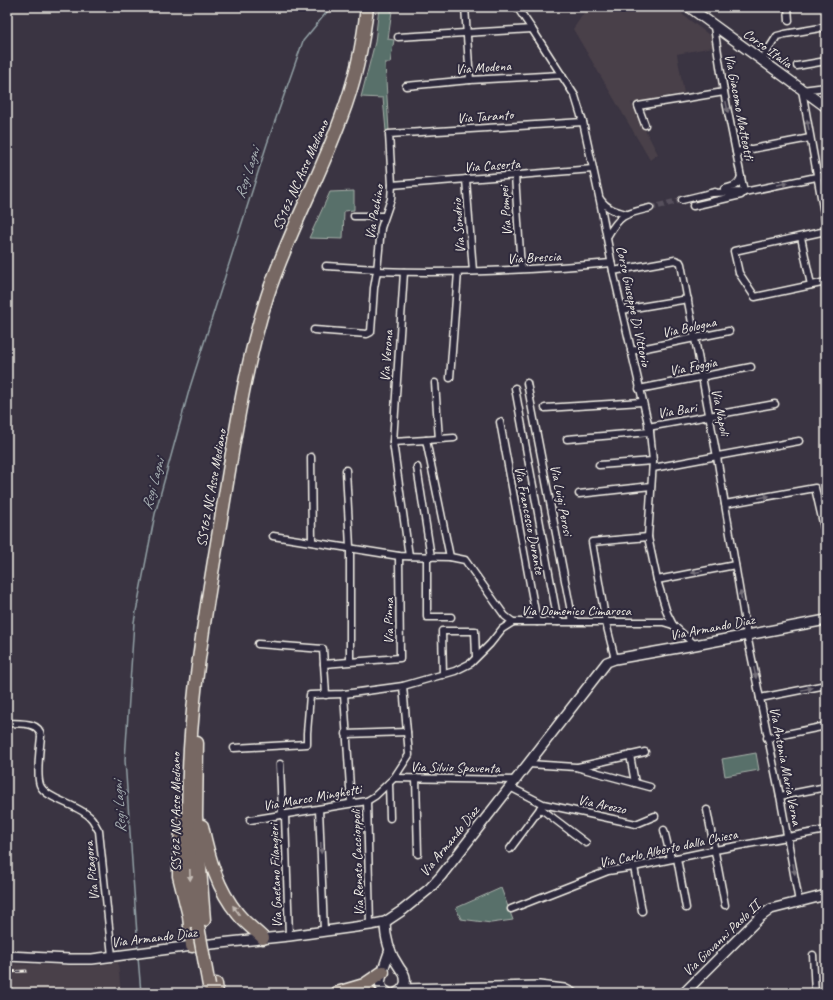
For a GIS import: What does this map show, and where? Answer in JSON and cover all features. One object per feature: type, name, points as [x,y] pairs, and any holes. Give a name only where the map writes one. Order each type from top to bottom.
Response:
[{"type":"highway","name":"SS162 NC Asse Mediano","points":[[213,989],[201,926],[190,882],[188,816],[192,763],[210,632],[243,435],[257,363],[269,314],[283,270],[354,105],[370,42],[370,7]]},
{"type":"highway","points":[[192,763],[201,820],[213,868],[221,889],[238,915],[263,938]]},
{"type":"highway","points":[[192,763],[183,799],[179,856],[179,876],[189,916],[192,946]]},
{"type":"highway","points":[[336,993],[364,985],[383,972]]},
{"type":"highway","points":[[362,993],[380,991]]},
{"type":"main road","name":"Corso Italia","points":[[692,8],[714,27],[826,107]]},
{"type":"main road","name":"Via Armando Diaz","points":[[7,956],[92,959],[192,946],[289,936],[385,922],[423,894],[441,876],[608,662],[615,658],[695,645],[826,620]]},
{"type":"main road","name":"Via Giovanni Paolo II","points":[[684,993],[760,917],[771,909],[826,895]]},
{"type":"main road","points":[[385,922],[385,929],[390,949],[406,982],[400,991]]},
{"type":"main road","points":[[380,991],[381,976],[390,949]]},
{"type":"main road","points":[[383,972],[388,969],[402,972],[420,984],[434,987]]},
{"type":"main road","points":[[400,991],[434,987],[539,986],[564,989],[572,993]]},
{"type":"street","points":[[465,7],[470,80]]},
{"type":"street","name":"Corso Giuseppe Di Vittorio","points":[[516,7],[575,96],[583,122],[600,199],[611,263],[649,430],[654,461],[648,537],[657,580],[667,613],[674,625]]},
{"type":"street","points":[[788,7],[790,21]]},
{"type":"street","name":"Via Giacomo Matteotti","points":[[714,27],[724,92],[744,192]]},
{"type":"street","points":[[761,61],[777,36],[826,27]]},
{"type":"street","points":[[398,37],[532,29]]},
{"type":"street","points":[[797,66],[826,61]]},
{"type":"street","name":"Via Modena","points":[[406,86],[470,80],[562,75]]},
{"type":"street","points":[[826,87],[802,90],[826,225]]},
{"type":"street","points":[[645,125],[638,106],[724,92]]},
{"type":"street","name":"Via Taranto","points":[[389,134],[583,122]]},
{"type":"street","name":"Via Pachino","points":[[314,330],[367,334],[371,332],[374,288],[381,228],[391,199],[392,184],[389,134]]},
{"type":"street","points":[[736,152],[810,138]]},
{"type":"street","name":"Via Caserta","points":[[392,184],[593,169]]},
{"type":"street","name":"Via Pompei","points":[[514,175],[521,269]]},
{"type":"street","points":[[682,200],[734,187],[741,175]]},
{"type":"street","points":[[711,193],[744,192],[826,175]]},
{"type":"street","name":"Via Sondrio","points":[[466,179],[473,271]]},
{"type":"street","points":[[693,206],[741,195],[744,192]]},
{"type":"street","points":[[600,199],[605,206],[612,210],[626,214]]},
{"type":"street","points":[[607,237],[615,224],[626,214],[650,208]]},
{"type":"street","points":[[354,216],[384,216]]},
{"type":"street","points":[[826,231],[734,251],[739,273],[755,297],[826,282]]},
{"type":"street","points":[[801,237],[811,285]]},
{"type":"street","name":"Via Napoli","points":[[613,271],[678,260],[681,264],[717,457],[747,635]]},
{"type":"street","name":"Via Brescia","points":[[326,266],[404,272],[458,272],[611,263]]},
{"type":"street","name":"Via Verona","points":[[404,272],[393,442],[409,556]]},
{"type":"street","points":[[450,378],[458,272]]},
{"type":"street","points":[[622,310],[688,299]]},
{"type":"street","name":"Via Bologna","points":[[631,351],[696,339],[729,331]]},
{"type":"street","name":"Via Foggia","points":[[639,389],[751,367]]},
{"type":"street","points":[[435,383],[439,439]]},
{"type":"street","name":"Via Luigi Perosi","points":[[528,383],[573,622]]},
{"type":"street","points":[[515,388],[558,622]]},
{"type":"street","points":[[545,408],[642,402]]},
{"type":"street","name":"Via Bari","points":[[566,439],[649,430],[775,404]]},
{"type":"street","name":"Via Francesco Durante","points":[[500,422],[537,622]]},
{"type":"street","points":[[393,442],[454,438]]},
{"type":"street","points":[[426,440],[450,557]]},
{"type":"street","points":[[653,468],[798,441]]},
{"type":"street","points":[[311,457],[312,542]]},
{"type":"street","points":[[599,465],[654,461]]},
{"type":"street","points":[[416,467],[429,557],[428,617],[451,617]]},
{"type":"street","points":[[346,470],[350,548],[350,661]]},
{"type":"street","points":[[579,494],[651,486]]},
{"type":"street","points":[[725,504],[815,488],[826,536]]},
{"type":"street","name":"Via Domenico Cimarosa","points":[[273,536],[399,556],[450,557],[465,560],[505,616],[513,622],[663,622],[674,625]]},
{"type":"street","points":[[615,658],[606,623],[592,542],[648,537]]},
{"type":"street","name":"Via Pinna","points":[[324,664],[400,658],[399,556]]},
{"type":"street","points":[[657,580],[735,565]]},
{"type":"street","points":[[234,748],[307,744],[310,695],[344,694],[403,686],[443,675],[471,663],[490,644],[502,629],[513,622]]},
{"type":"street","points":[[674,625],[695,645]]},
{"type":"street","points":[[443,675],[442,631],[475,631],[476,657]]},
{"type":"street","name":"Via Antonia Maria Verna","points":[[747,635],[788,837],[799,902]]},
{"type":"street","points":[[258,644],[323,649],[326,695]]},
{"type":"street","points":[[760,698],[826,685]]},
{"type":"street","name":"Via Marco Minghetti","points":[[250,820],[367,801],[375,796],[394,778],[409,755],[403,686]]},
{"type":"street","points":[[344,694],[351,803]]},
{"type":"street","name":"Via Pitagora","points":[[7,723],[34,725],[38,728],[41,736],[40,786],[46,792],[90,817],[98,831],[112,956]]},
{"type":"street","points":[[767,738],[826,726]]},
{"type":"street","points":[[346,734],[408,732]]},
{"type":"street","points":[[576,767],[645,752]]},
{"type":"street","points":[[630,755],[635,783]]},
{"type":"street","name":"Via Gaetano Filangieri","points":[[280,764],[284,815],[289,936]]},
{"type":"street","points":[[529,764],[576,767],[650,787]]},
{"type":"street","name":"Via Silvio Spaventa","points":[[394,778],[512,784]]},
{"type":"street","points":[[416,778],[418,854]]},
{"type":"street","points":[[389,783],[390,818]]},
{"type":"street","name":"Via Arezzo","points":[[512,784],[586,843]]},
{"type":"street","points":[[780,796],[826,787]]},
{"type":"street","name":"Via Renato Caccioppoli","points":[[367,801],[370,925]]},
{"type":"street","points":[[510,849],[541,806]]},
{"type":"street","name":"Via Arezzo","points":[[541,806],[636,824],[655,816]]},
{"type":"street","points":[[319,809],[324,931]]},
{"type":"street","points":[[707,810],[725,905]]},
{"type":"street","points":[[664,830],[674,859],[686,908]]},
{"type":"street","name":"Via Carlo Alberto dalla Chiesa","points":[[511,909],[608,871],[826,830]]},
{"type":"street","points":[[634,867],[642,911]]},
{"type":"street","points":[[813,955],[815,993]]},
{"type":"shaded area","points":[[588,7],[676,7],[683,15],[712,37],[713,47],[677,54],[684,93],[631,103],[658,154],[650,160],[573,29]]},
{"type":"shaded area","points":[[118,962],[121,993],[7,993],[7,964],[95,966]]},
{"type":"green space","points":[[379,7],[390,7],[390,10],[392,11],[388,39],[394,40],[390,63],[385,63],[389,131],[386,131],[383,98],[361,97],[375,42]]},
{"type":"green space","points":[[354,191],[354,210],[344,211],[343,239],[309,238],[330,192]]},
{"type":"green space","points":[[756,753],[759,770],[725,776],[722,759]]},
{"type":"green space","points":[[501,888],[513,920],[491,923],[461,919],[456,908]]},
{"type":"waterway","name":"Regi Lagni","points":[[138,949],[125,760],[134,622],[155,514],[190,387],[267,144],[303,41],[331,7]]},
{"type":"waterway","name":"Regi Lagni","points":[[138,957],[141,993]]},
{"type":"tunnel","points":[[650,208],[682,200]]},
{"type":"railway","points":[[7,972],[26,971]]}]
